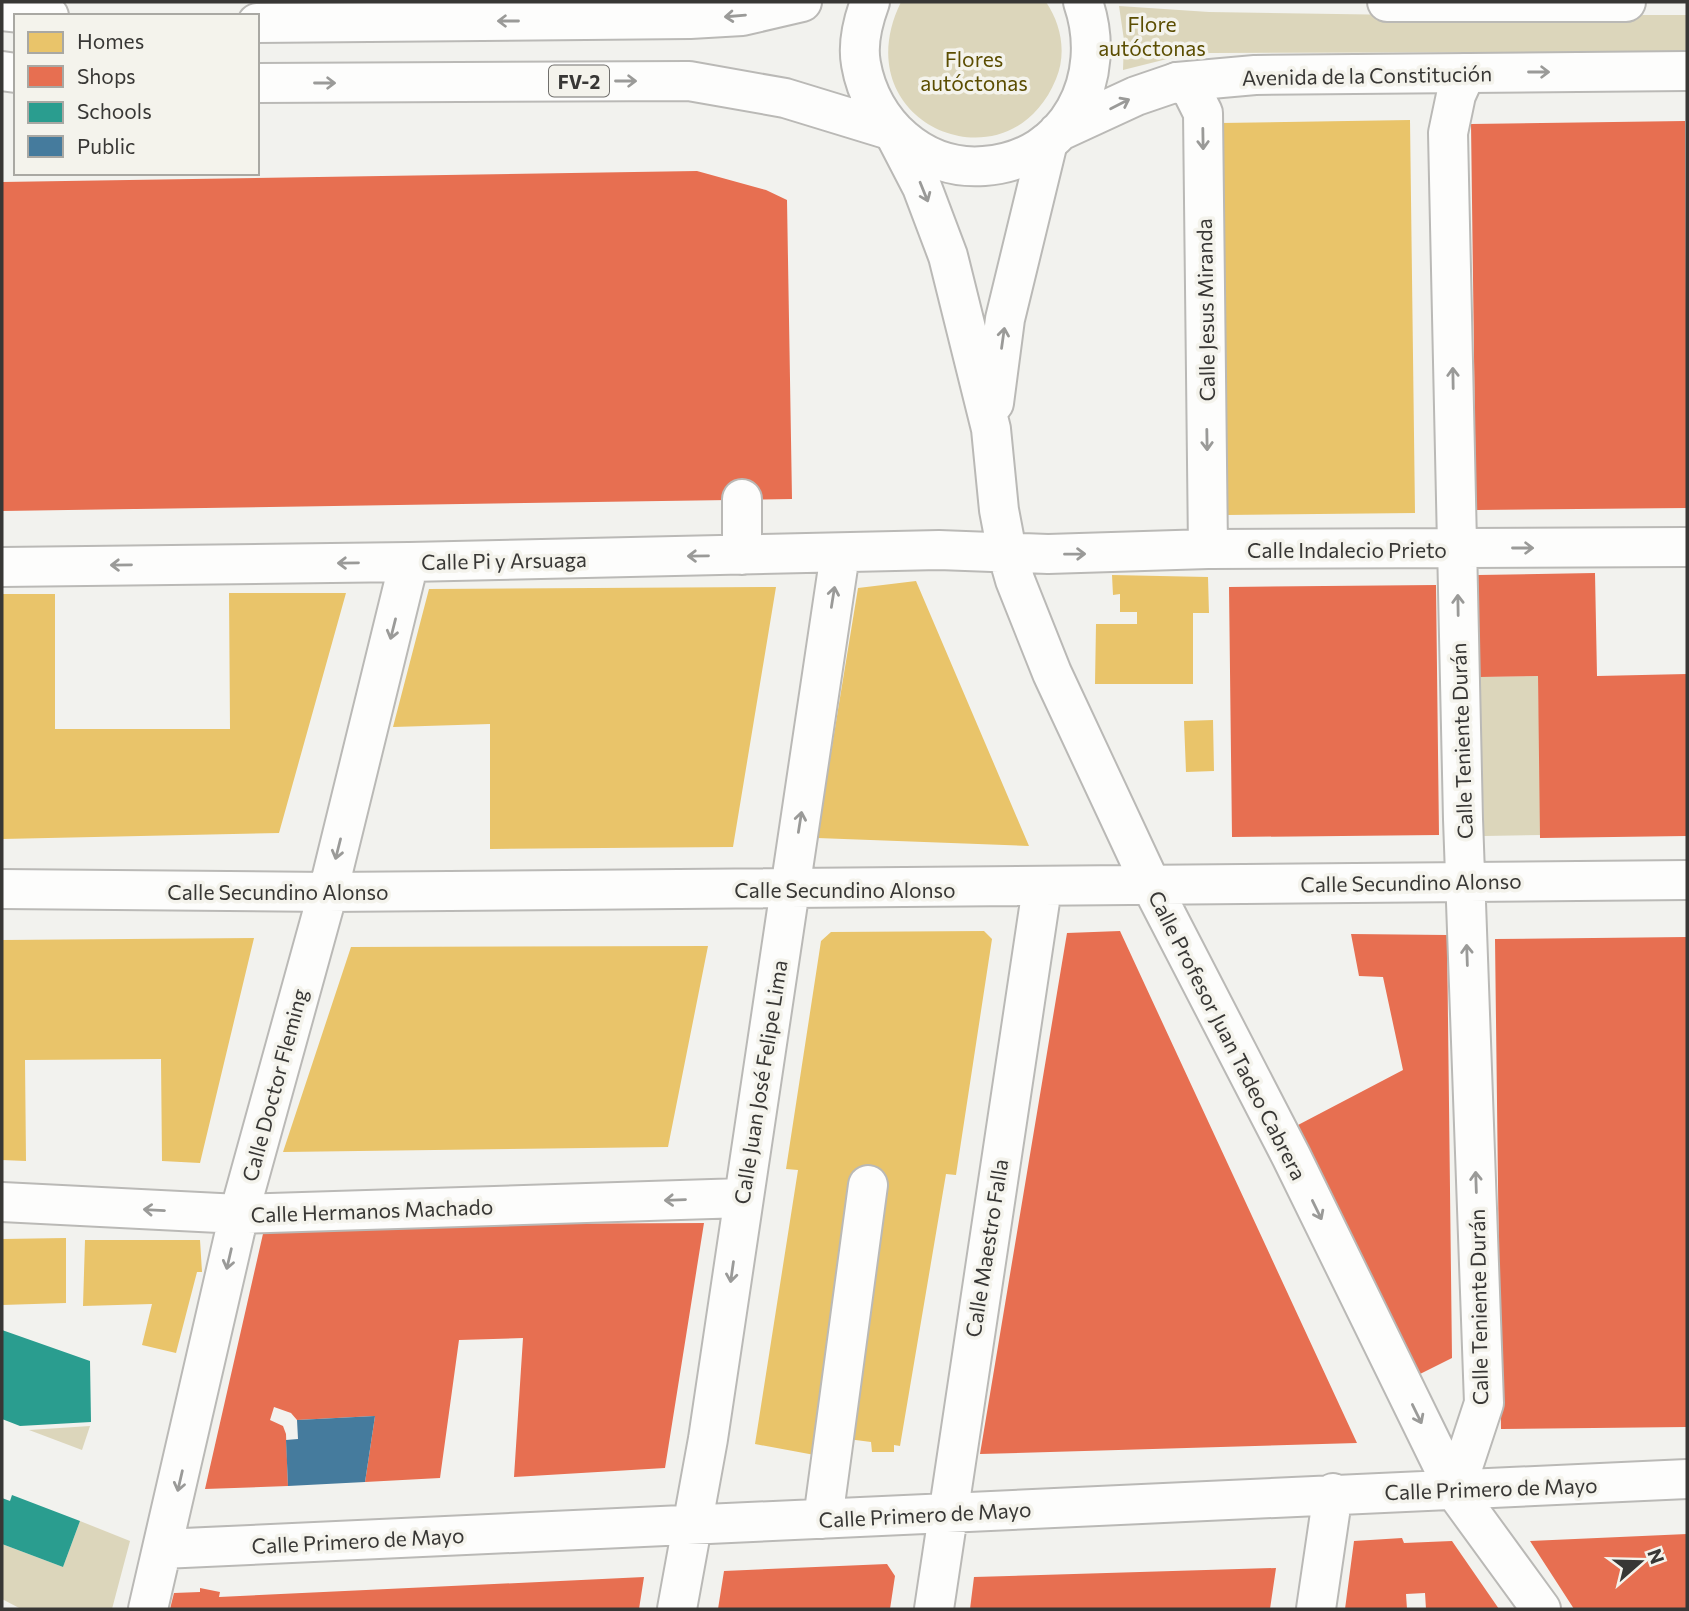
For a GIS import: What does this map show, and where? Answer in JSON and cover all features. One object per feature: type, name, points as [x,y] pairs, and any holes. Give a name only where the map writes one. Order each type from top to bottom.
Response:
[{"type":"street","points":[[577,2],[618,21]]},
{"type":"street","points":[[259,23],[618,21],[741,16],[802,2]]},
{"type":"street","points":[[870,2],[862,25],[860,62],[870,97],[893,131]]},
{"type":"street","points":[[1053,137],[1075,112],[1090,80],[1093,42],[1083,2]]},
{"type":"street","points":[[1387,2],[1626,2]]},
{"type":"street","points":[[2,10],[33,14]]},
{"type":"street","name":"Avenida de la Constitución","points":[[893,131],[920,152],[952,164],[973,166],[1016,160],[1053,137],[1136,96],[1177,82],[1255,75],[1687,71]]},
{"type":"street","name":"Calle Teniente Durán","points":[[1455,1491],[1484,1403],[1456,548],[1448,132],[1456,95],[1466,73]]},
{"type":"street","name":"FV-2","points":[[259,83],[689,81],[785,98],[893,131]]},
{"type":"street","name":"Calle Jesus Miranda","points":[[1177,82],[1191,89],[1203,113],[1208,549]]},
{"type":"street","name":"Calle Profesor Juan Tadeo Cabrera","points":[[893,131],[922,187],[948,256],[991,429],[999,510],[1007,552],[1052,673],[1152,887],[1291,1156],[1455,1491],[1541,1609]]},
{"type":"street","name":"Calle Profesor Juan Tadeo Cabrera","points":[[991,429],[1005,319],[1053,137]]},
{"type":"street","points":[[742,499],[742,555]]},
{"type":"street","name":"Calle Indalecio Prieto","points":[[1007,552],[1048,554],[1208,549],[1687,547]]},
{"type":"street","name":"Calle Pi y Arsuaga","points":[[2,567],[1007,552]]},
{"type":"street","name":"Calle Juan José Felipe Lima","points":[[678,1598],[703,1467],[840,554]]},
{"type":"street","name":"Calle Doctor Fleming","points":[[148,1609],[239,1214],[328,892],[409,562]]},
{"type":"street","name":"Calle Secundino Alonso","points":[[2,889],[328,892],[1042,888],[1132,884],[1152,887],[1687,880]]},
{"type":"street","name":"Calle Maestro Falla","points":[[936,1594],[949,1513],[956,1444],[1042,888]]},
{"type":"street","points":[[822,1518],[868,1185]]},
{"type":"street","name":"Calle Hermanos Machado","points":[[2,1202],[239,1214],[743,1198]]},
{"type":"street","name":"Calle Primero de Mayo","points":[[162,1549],[1333,1493],[1455,1491],[1687,1479]]},
{"type":"street","points":[[1316,1609],[1333,1493]]},
{"type":"green space","name":"Flores autóctonas","points":[[901,2],[1046,2],[1059,29],[1061,59],[1056,79],[1033,114],[1004,133],[970,137],[938,129],[911,110],[893,82],[889,45]]},
{"type":"green space","name":"Flore autóctonas","points":[[1119,6],[1209,12],[1687,15],[1687,52],[1210,53],[1167,59],[1123,70],[1124,40]]},
{"type":"green space","points":[[1538,676],[1542,835],[1484,836],[1480,677]]},
{"type":"green space","points":[[90,1426],[82,1450],[29,1430]]},
{"type":"green space","points":[[80,1521],[130,1541],[112,1609],[21,1609],[2,1599],[2,1544],[63,1567]]},
{"type":"building: Homes","points":[[1410,120],[1415,513],[1226,515],[1221,123]]},
{"type":"building: Homes","points":[[1112,575],[1208,577],[1209,613],[1193,613],[1193,684],[1095,684],[1096,624],[1137,624],[1137,612],[1120,612],[1120,594],[1113,595]]},
{"type":"building: Homes","points":[[916,581],[1029,846],[817,838],[858,588]]},
{"type":"building: Homes","points":[[776,587],[733,847],[490,849],[490,724],[393,727],[429,589]]},
{"type":"building: Homes","points":[[229,593],[346,593],[279,833],[2,839],[2,594],[55,594],[55,729],[230,729]]},
{"type":"building: Homes","points":[[1213,720],[1214,771],[1186,772],[1184,721]]},
{"type":"building: Homes","points":[[984,931],[992,939],[956,1175],[946,1174],[900,1446],[894,1445],[894,1452],[872,1452],[871,1442],[840,1438],[820,1456],[755,1444],[798,1170],[786,1169],[821,941],[831,932]]},
{"type":"building: Homes","points":[[254,938],[200,1163],[162,1161],[161,1059],[25,1060],[26,1161],[2,1160],[2,940]]},
{"type":"building: Homes","points":[[708,946],[668,1147],[283,1152],[351,947]]},
{"type":"building: Homes","points":[[66,1238],[66,1303],[2,1305],[2,1239]]},
{"type":"building: Homes","points":[[85,1240],[200,1240],[202,1272],[197,1272],[176,1353],[142,1345],[152,1304],[83,1306]]},
{"type":"building: Shops","points":[[1685,121],[1687,508],[1476,510],[1471,124]]},
{"type":"building: Shops","points":[[697,171],[766,190],[787,200],[792,499],[2,511],[2,182]]},
{"type":"building: Shops","points":[[1595,573],[1597,676],[1687,674],[1687,836],[1540,838],[1538,676],[1480,677],[1478,575]]},
{"type":"building: Shops","points":[[1436,585],[1439,835],[1232,837],[1229,587]]},
{"type":"building: Shops","points":[[1120,931],[1357,1443],[980,1454],[1067,933]]},
{"type":"building: Shops","points":[[1351,934],[1447,935],[1452,1358],[1420,1374],[1298,1125],[1403,1070],[1383,977],[1359,976]]},
{"type":"building: Shops","points":[[1687,937],[1687,1427],[1501,1429],[1495,939]]},
{"type":"building: Shops","points":[[704,1223],[665,1468],[514,1477],[523,1338],[459,1340],[440,1478],[365,1482],[375,1416],[297,1420],[291,1413],[274,1407],[270,1420],[283,1426],[286,1434],[288,1486],[205,1489],[265,1225]]},
{"type":"building: Shops","points":[[1687,1534],[1687,1609],[1574,1609],[1530,1541]]},
{"type":"building: Shops","points":[[1402,1538],[1404,1543],[1452,1541],[1499,1609],[1426,1609],[1425,1593],[1406,1594],[1407,1609],[1345,1609],[1354,1541]]},
{"type":"building: Shops","points":[[887,1564],[895,1576],[890,1609],[718,1609],[724,1571]]},
{"type":"building: Shops","points":[[1276,1568],[1270,1609],[970,1609],[974,1577]]},
{"type":"building: Shops","points":[[644,1577],[639,1609],[170,1609],[174,1593],[200,1592],[200,1588],[220,1592],[219,1597]]},
{"type":"building: Schools","points":[[2,1330],[90,1361],[91,1422],[20,1426],[2,1419]]},
{"type":"building: Schools","points":[[12,1495],[80,1521],[63,1567],[2,1544],[2,1498],[10,1501]]},
{"type":"building: Public","points":[[375,1416],[365,1482],[288,1486],[286,1440],[298,1439],[297,1420]]}]
